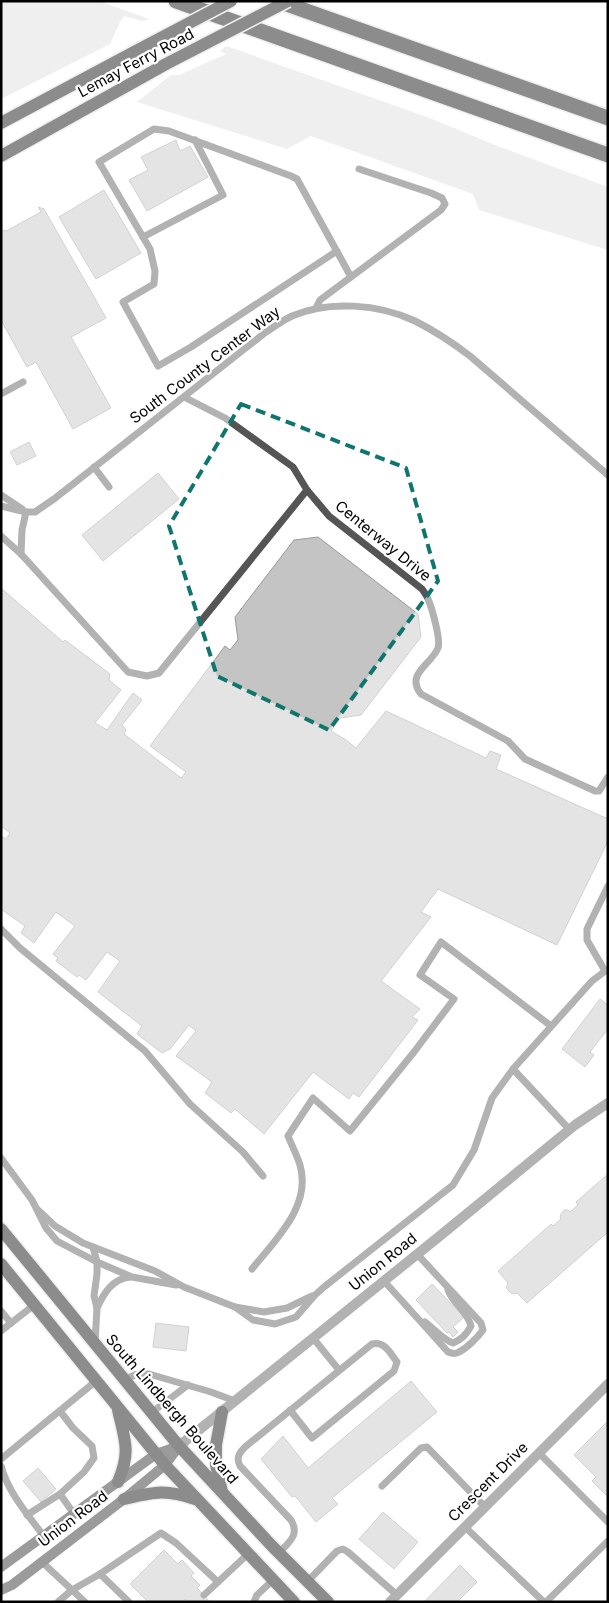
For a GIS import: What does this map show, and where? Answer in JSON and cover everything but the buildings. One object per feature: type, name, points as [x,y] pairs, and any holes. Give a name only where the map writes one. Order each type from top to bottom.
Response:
[{"type":"highway","points":[[176,1],[608,155]]},
{"type":"highway","points":[[278,1],[608,118]]},
{"type":"main road","name":"Lemay Ferry Road","points":[[1,123],[231,1]]},
{"type":"main road","name":"Lemay Ferry Road","points":[[1,156],[166,64],[288,1]]},
{"type":"main road","name":"South Lindbergh Boulevard","points":[[1,1229],[179,1446],[279,1553],[328,1602]]},
{"type":"main road","points":[[1,1264],[165,1465],[294,1602]]},
{"type":"main road","points":[[118,1408],[127,1451],[125,1465],[118,1482]]},
{"type":"main road","points":[[222,1412],[216,1445],[216,1465],[222,1492]]},
{"type":"main road","name":"Union Road","points":[[1,1567],[156,1454],[179,1446]]},
{"type":"main road","name":"Union Road","points":[[1,1590],[12,1585],[124,1499],[165,1465],[179,1446]]},
{"type":"main road","points":[[124,1499],[154,1492],[174,1492],[195,1499]]},
{"type":"street","name":"Union Road","points":[[179,1446],[570,1129],[608,1103]]},
{"type":"street","name":"Crescent Drive","points":[[393,1600],[608,1384]]},
{"type":"lane","points":[[337,251],[191,347],[158,366],[123,302],[154,284],[155,271],[150,249],[99,162],[154,129],[169,131],[284,172],[296,179],[337,251],[351,277]]},
{"type":"lane","points":[[143,238],[223,195],[195,140]]},
{"type":"lane","points":[[316,308],[320,300],[441,210],[445,204],[442,198],[431,193],[359,169]]},
{"type":"lane","name":"South County Center Way","points":[[26,512],[35,512],[54,499],[266,332],[291,317],[316,308],[349,305],[389,312],[415,321],[455,344],[608,475]]},
{"type":"lane","points":[[1,394],[23,382]]},
{"type":"lane","name":"Centerway Drive","points":[[184,397],[224,418],[293,467],[307,490],[329,516],[422,589],[428,599],[439,640],[438,648],[422,668],[415,681],[416,687],[422,694],[508,741],[525,759],[595,791],[602,789],[608,776]]},
{"type":"lane","points":[[94,467],[109,487]]},
{"type":"lane","points":[[1,536],[21,554],[128,672],[151,676],[159,673],[307,490]]},
{"type":"lane","points":[[1,495],[26,512]]},
{"type":"lane","points":[[1,506],[26,512]]},
{"type":"lane","points":[[21,554],[22,530],[26,512]]},
{"type":"lane","points":[[235,1307],[253,1320],[275,1324],[296,1317],[315,1295],[453,1184],[474,1150],[492,1098],[513,1069],[551,1026],[592,981],[606,970],[586,940],[587,929],[608,886]]},
{"type":"lane","points":[[1,929],[20,948],[146,1051],[190,1104],[243,1152],[263,1176]]},
{"type":"lane","points":[[252,1269],[291,1220],[302,1192],[300,1167],[288,1136],[314,1098],[350,1130],[414,1052],[454,999],[420,975],[441,942],[551,1026]]},
{"type":"lane","points":[[513,1069],[570,1129]]},
{"type":"lane","points":[[1,1158],[37,1209],[46,1228],[57,1241],[96,1262],[132,1277],[184,1286]]},
{"type":"lane","points":[[37,1209],[56,1226],[92,1247],[235,1307],[264,1312],[286,1308],[315,1295]]},
{"type":"lane","points":[[92,1247],[96,1262],[97,1279],[94,1296],[97,1308],[95,1344]]},
{"type":"lane","points":[[384,1281],[448,1352],[453,1354],[459,1353],[480,1335],[483,1330],[481,1323],[416,1254]]},
{"type":"lane","points":[[97,1308],[109,1287],[121,1278],[132,1277]]},
{"type":"lane","points":[[414,1315],[438,1331],[448,1341],[453,1343],[462,1339],[471,1326],[469,1319],[452,1300],[446,1285]]},
{"type":"lane","points":[[1,1331],[34,1305]]},
{"type":"lane","points":[[1,1311],[11,1323]]},
{"type":"lane","points":[[313,1338],[339,1370]]},
{"type":"lane","points":[[279,1553],[294,1538],[294,1525],[240,1466],[238,1457],[245,1447],[290,1410],[339,1370],[372,1344],[383,1344],[397,1362],[397,1367],[394,1371],[312,1438],[290,1410]]},
{"type":"lane","points":[[125,1381],[133,1374],[141,1373],[188,1385],[235,1401]]},
{"type":"lane","points":[[1,1459],[96,1381]]},
{"type":"lane","points":[[151,1413],[188,1385]]},
{"type":"lane","points":[[27,1515],[60,1494],[84,1472],[94,1458],[92,1446],[73,1428],[60,1411]]},
{"type":"lane","points":[[382,1486],[421,1448],[427,1447],[485,1507]]},
{"type":"lane","points":[[539,1453],[608,1522]]},
{"type":"lane","points":[[1,1466],[15,1498],[43,1535]]},
{"type":"lane","points":[[60,1494],[74,1514]]},
{"type":"lane","points":[[465,1527],[545,1602],[608,1541]]},
{"type":"lane","points":[[58,1602],[72,1590],[100,1574],[161,1533],[176,1543],[218,1582]]},
{"type":"lane","points":[[308,1581],[337,1552],[343,1550],[348,1552],[393,1600]]},
{"type":"lane","points":[[204,1595],[248,1554]]},
{"type":"lane","points":[[42,1562],[85,1602]]},
{"type":"lane","points":[[100,1574],[128,1602]]},
{"type":"lane","points":[[254,1602],[257,1595],[273,1580]]},
{"type":"highlighted area","points":[[241,404],[406,468],[438,581],[329,730],[217,676],[169,526]]},
{"type":"shaded area","points":[[1,1],[99,1],[149,19],[142,21],[124,16],[110,44],[1,99]]},
{"type":"shaded area","points":[[226,46],[427,117],[495,145],[608,187],[608,250],[479,210],[473,194],[311,136],[287,149],[137,102],[171,75],[179,75],[226,54],[220,51]]}]
